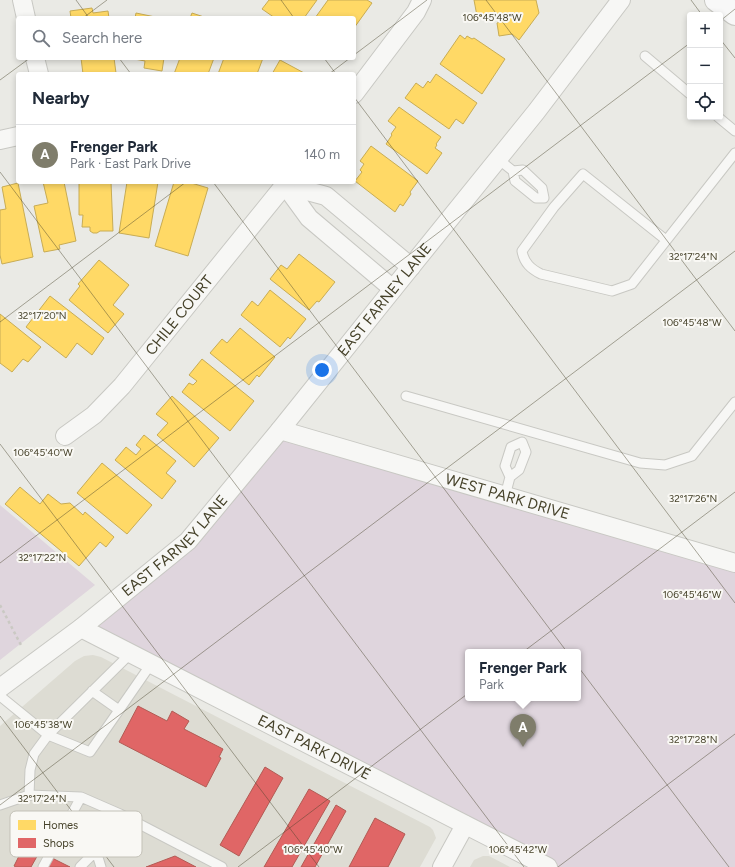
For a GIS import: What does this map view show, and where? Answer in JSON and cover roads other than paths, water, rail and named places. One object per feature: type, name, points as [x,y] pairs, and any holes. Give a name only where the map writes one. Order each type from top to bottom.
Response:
[{"type":"main road","points":[[716,0],[735,14]]},
{"type":"street","points":[[22,0],[26,16]]},
{"type":"street","points":[[356,91],[416,12],[422,0]]},
{"type":"street","name":"EAST FARNEY LANE","points":[[0,688],[81,628],[188,541],[412,267],[621,0]]},
{"type":"street","points":[[36,60],[38,72]]},
{"type":"street","points":[[0,140],[16,136]]},
{"type":"street","name":"CHILE COURT","points":[[65,436],[94,415],[122,386],[283,184]]},
{"type":"street","points":[[285,184],[309,218],[393,289]]},
{"type":"street","points":[[287,184],[326,196],[412,267]]},
{"type":"street","name":"WEST PARK DRIVE","points":[[280,430],[735,563]]},
{"type":"street","name":"EAST PARK DRIVE","points":[[81,628],[547,867]]},
{"type":"street","points":[[442,867],[465,825]]},
{"type":"lane","points":[[645,56],[687,91]]},
{"type":"lane","points":[[722,120],[735,131]]},
{"type":"lane","points":[[666,240],[584,174],[554,207],[522,251],[524,260],[535,271],[541,274],[612,291],[632,284],[735,153]]},
{"type":"lane","points":[[498,159],[513,171],[515,181],[536,198],[544,198]]},
{"type":"lane","points":[[513,171],[523,170],[542,188],[544,198],[554,207]]},
{"type":"lane","points":[[406,396],[524,431],[640,462],[665,465],[692,456],[735,402]]},
{"type":"lane","points":[[505,496],[510,477],[519,470],[526,452],[522,442],[524,431]]},
{"type":"lane","points":[[510,477],[505,466],[511,447],[522,442]]},
{"type":"lane","points":[[29,795],[30,770],[34,754],[48,735],[131,653]]},
{"type":"lane","points":[[0,696],[48,735],[90,752],[151,664]]},
{"type":"lane","points":[[92,692],[119,710]]},
{"type":"lane","points":[[0,805],[29,795],[81,797],[113,811]]},
{"type":"lane","points":[[73,811],[81,797]]},
{"type":"lane","points":[[142,825],[222,867]]},
{"type":"lane","points":[[43,867],[48,857]]},
{"type":"lane","points":[[80,867],[90,857]]},
{"type":"lane","points":[[98,857],[101,867]]},
{"type":"place","name":"Frenger Park","points":[[523,747]]}]
